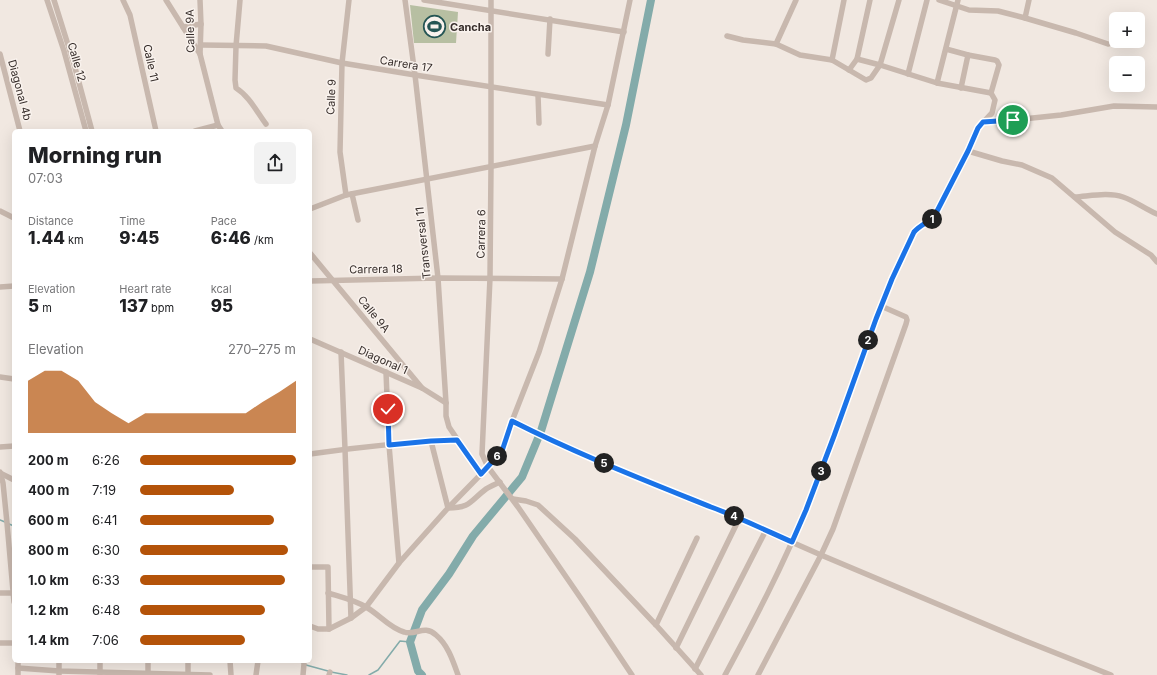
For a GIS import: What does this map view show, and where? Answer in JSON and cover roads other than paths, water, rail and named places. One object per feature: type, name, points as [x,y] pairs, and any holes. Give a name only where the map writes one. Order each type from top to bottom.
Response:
[{"type":"street","name":"Calle 12","points":[[47,0],[60,29]]},
{"type":"street","name":"Calle 12","points":[[54,0],[60,29],[85,114],[91,129]]},
{"type":"street","name":"Calle 11","points":[[123,0],[130,16],[156,129]]},
{"type":"street","points":[[166,0],[200,54]]},
{"type":"street","name":"Calle 9A","points":[[200,0],[200,54],[218,125],[221,129]]},
{"type":"street","points":[[240,0],[236,46],[236,88],[247,97],[266,124]]},
{"type":"street","name":"Calle 9","points":[[349,0],[342,63],[340,152],[349,195],[358,220]]},
{"type":"street","name":"Transversal 11","points":[[405,0],[438,278],[446,416],[449,427],[481,474]]},
{"type":"street","points":[[424,0],[624,32]]},
{"type":"street","name":"Carrera 6","points":[[488,467],[482,454],[490,278],[491,0]]},
{"type":"street","points":[[312,627],[318,629],[329,629],[351,618],[366,607],[399,563],[502,451],[539,352],[562,279],[595,146],[608,105],[630,0]]},
{"type":"street","points":[[776,44],[796,0]]},
{"type":"street","points":[[832,60],[844,0]]},
{"type":"street","points":[[849,70],[857,59],[870,0]]},
{"type":"street","points":[[727,36],[743,40],[776,44],[800,55],[832,60],[866,80],[871,78],[880,65],[899,0]]},
{"type":"street","points":[[908,74],[927,0]]},
{"type":"street","points":[[939,0],[957,3],[968,10],[998,11],[1025,18],[1108,44]]},
{"type":"street","points":[[1025,18],[1029,0]]},
{"type":"street","points":[[937,83],[957,3]]},
{"type":"street","points":[[548,54],[550,19]]},
{"type":"street","points":[[183,27],[201,24]]},
{"type":"street","name":"Carrera 17","points":[[201,45],[266,46],[342,63],[415,76],[608,105]]},
{"type":"street","points":[[725,675],[766,596],[806,510],[881,306],[914,232],[934,217],[968,151],[978,128],[992,113],[995,100],[991,93],[999,65],[997,62],[995,60],[946,49]]},
{"type":"street","name":"Diagonal 4b","points":[[0,54],[19,129]]},
{"type":"street","points":[[961,88],[968,55]]},
{"type":"street","points":[[857,59],[937,83],[991,93]]},
{"type":"street","points":[[538,95],[538,124]]},
{"type":"street","points":[[983,122],[1047,117],[1114,106],[1157,107]]},
{"type":"street","name":"Calle 12","points":[[85,114],[86,129]]},
{"type":"street","points":[[203,129],[218,125]]},
{"type":"street","points":[[312,208],[349,195],[595,146]]},
{"type":"street","points":[[968,151],[1022,165],[1052,178],[1115,232],[1151,255],[1157,262]]},
{"type":"street","points":[[1075,197],[1114,195],[1122,197],[1157,214]]},
{"type":"street","points":[[0,211],[12,217]]},
{"type":"street","name":"Calle 9A","points":[[312,254],[422,388]]},
{"type":"street","name":"Carrera 18","points":[[312,281],[438,278],[562,279]]},
{"type":"street","points":[[0,287],[12,286]]},
{"type":"street","points":[[758,675],[821,555],[832,529],[906,324],[906,316],[881,306]]},
{"type":"street","name":"Diagonal 1","points":[[312,340],[422,388],[446,403]]},
{"type":"street","points":[[341,352],[351,618]]},
{"type":"street","points":[[386,372],[389,445],[399,563]]},
{"type":"street","points":[[0,377],[12,378]]},
{"type":"street","points":[[512,421],[559,444],[638,478],[766,530],[821,555],[1110,675]]},
{"type":"street","points":[[312,454],[345,449],[457,440]]},
{"type":"street","points":[[431,441],[448,508]]},
{"type":"street","points":[[0,447],[12,446]]},
{"type":"street","points":[[488,467],[513,499],[632,675]]},
{"type":"street","points":[[0,473],[12,479]]},
{"type":"street","points":[[0,473],[3,483],[12,573]]},
{"type":"street","points":[[448,508],[464,506],[471,503],[487,489],[500,482]]},
{"type":"street","points":[[513,499],[538,505],[574,539],[656,625],[701,675]]},
{"type":"street","points":[[676,648],[739,519]]},
{"type":"street","points":[[695,669],[766,530]]},
{"type":"street","points":[[656,625],[697,538]]},
{"type":"street","points":[[312,567],[328,567],[329,629]]},
{"type":"street","points":[[0,593],[12,593]]},
{"type":"street","points":[[328,593],[366,607],[398,630],[406,633],[425,630],[432,632],[438,636],[452,657],[458,675]]},
{"type":"street","points":[[0,643],[12,644]]},
{"type":"street","points":[[18,663],[18,675]]},
{"type":"street","points":[[148,663],[148,674]]},
{"type":"street","points":[[188,663],[188,675]]},
{"type":"street","points":[[230,663],[231,675]]},
{"type":"street","points":[[256,675],[258,663]]},
{"type":"street","points":[[304,664],[304,675]]},
{"type":"street","points":[[18,668],[58,673],[210,675]]},
{"type":"waterway","points":[[422,675],[418,671],[410,642],[422,610],[449,574],[473,536],[522,477],[541,431],[590,272],[626,125],[651,0]]},
{"type":"waterway","points":[[0,520],[5,522]]},
{"type":"waterway","points":[[369,675],[378,670],[400,641],[410,642]]},
{"type":"waterway","points":[[306,665],[328,671]]},
{"type":"waterway","points":[[331,672],[347,675]]},
{"type":"place","name":"Cancha","points":[[435,27]]}]
